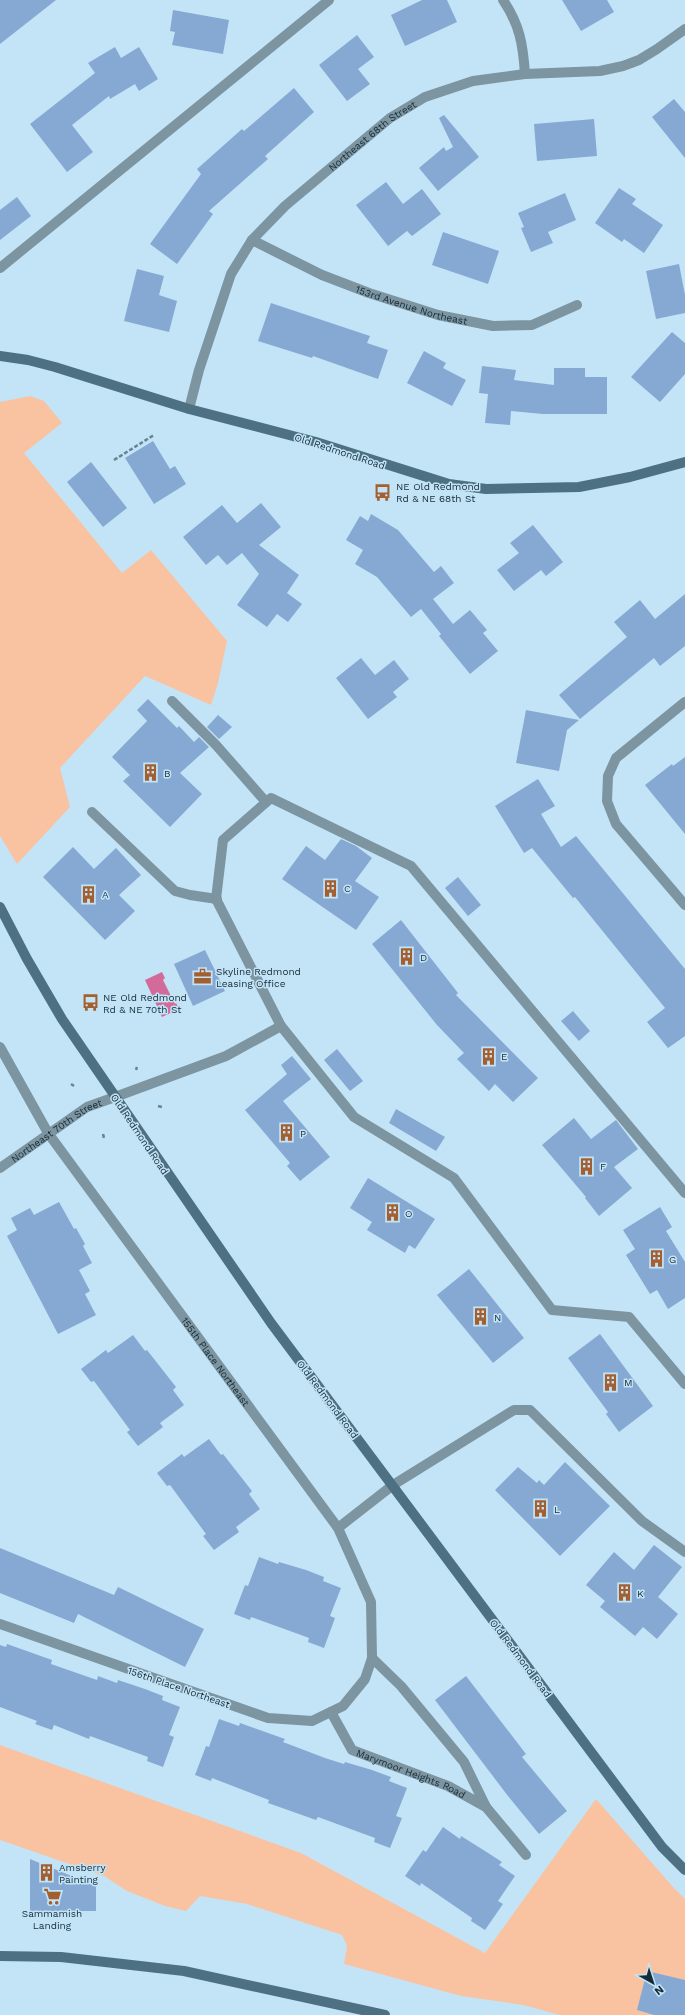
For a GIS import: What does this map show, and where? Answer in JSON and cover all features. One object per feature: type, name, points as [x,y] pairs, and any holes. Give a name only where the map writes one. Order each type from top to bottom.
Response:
[{"type":"main road","name":"Old Redmond Road","points":[[0,356],[28,360],[189,409],[316,442],[449,484],[486,489],[579,487],[630,477],[685,462]]},
{"type":"main road","name":"Old Redmond Road","points":[[0,907],[27,959],[62,1020],[271,1323],[662,1847],[685,1870]]},
{"type":"main road","points":[[0,1956],[61,1957],[184,1971],[385,2015]]},
{"type":"street","points":[[0,268],[328,0]]},
{"type":"street","points":[[503,0],[514,15],[520,34],[525,74]]},
{"type":"street","name":"Northeast 68th Street","points":[[189,409],[199,370],[231,274],[252,240],[285,206],[390,118],[425,97],[473,81],[525,74],[600,71],[623,66],[639,60],[685,29]]},
{"type":"street","name":"153rd Avenue Northeast","points":[[252,240],[322,275],[369,293],[438,315],[493,326],[532,325],[577,305]]},
{"type":"street","points":[[172,701],[216,745],[266,802]]},
{"type":"street","points":[[685,702],[616,758],[608,776],[607,801],[616,824],[685,905]]},
{"type":"street","points":[[685,1193],[411,866],[271,798],[222,840],[217,899],[280,1026],[354,1117],[454,1178],[552,1310],[629,1317],[685,1384]]},
{"type":"street","points":[[92,812],[175,891],[190,896],[217,899]]},
{"type":"street","name":"Northeast 70th Street","points":[[0,1168],[87,1107],[226,1056],[280,1026]]},
{"type":"street","name":"155th Place Northeast","points":[[0,1047],[48,1134],[338,1528],[371,1602],[372,1658],[365,1679],[354,1693]]},
{"type":"street","points":[[338,1528],[393,1485],[514,1410],[530,1410],[642,1521],[685,1552]]},
{"type":"street","name":"156th Place Northeast","points":[[0,1624],[268,1718],[312,1721],[343,1706],[354,1693]]},
{"type":"street","name":"Marymoor Heights Road","points":[[372,1658],[400,1686],[464,1762],[486,1807],[526,1855]]},
{"type":"street","name":"Marymoor Heights Road","points":[[331,1712],[352,1750],[448,1786],[486,1807]]},
{"type":"path","points":[[114,460],[154,435]]},
{"type":"path","points":[[158,1106],[162,1107]]},
{"type":"path","points":[[103,1134],[104,1138]]},
{"type":"shaded area","points":[[30,396],[44,401],[62,423],[24,453],[122,573],[151,550],[227,641],[218,683],[211,705],[145,676],[60,768],[70,807],[17,864],[0,836],[0,402]]},
{"type":"shaded area","points":[[162,972],[165,978],[163,980],[179,1009],[162,1017],[145,980]]},
{"type":"shaded area","points":[[0,1745],[301,1853],[485,1953],[596,1799],[685,1899],[685,2015],[560,2015],[523,2005],[461,1996],[344,1964],[347,1946],[342,1935],[247,1904],[200,1896],[186,1911],[165,1906],[127,1891],[104,1876],[0,1840]]},
{"type":"building","points":[[0,0],[56,0],[0,44]]},
{"type":"building","points":[[422,0],[447,0],[457,22],[405,46],[391,15]]},
{"type":"building","points":[[562,0],[607,0],[614,12],[581,31]]},
{"type":"building","points":[[173,10],[229,20],[223,54],[172,45],[175,32],[170,31]]},
{"type":"building","points":[[357,35],[374,57],[358,69],[370,84],[347,101],[319,65]]},
{"type":"building","points":[[115,47],[121,58],[139,47],[158,79],[139,91],[135,84],[110,99],[109,96],[72,125],[93,152],[67,172],[30,124],[95,73],[88,63]]},
{"type":"building","points":[[294,88],[314,112],[265,156],[268,159],[209,211],[213,214],[177,264],[150,244],[201,174],[197,169],[242,129],[244,131]]},
{"type":"building","points":[[674,99],[685,112],[685,158],[652,117]]},
{"type":"building","points":[[444,115],[479,157],[438,191],[419,168],[444,147],[446,151],[453,147],[439,118]]},
{"type":"building","points":[[594,119],[597,156],[537,161],[534,124]]},
{"type":"building","points":[[386,182],[403,204],[422,189],[441,214],[412,236],[407,231],[388,246],[356,205]]},
{"type":"building","points":[[619,188],[636,199],[632,204],[663,225],[644,253],[624,239],[622,242],[595,223]]},
{"type":"building","points":[[565,193],[576,220],[548,232],[553,243],[531,252],[521,228],[524,227],[518,213]]},
{"type":"building","points":[[17,197],[31,216],[0,240],[0,210]]},
{"type":"building","points":[[443,232],[499,251],[488,284],[432,265]]},
{"type":"building","points":[[679,264],[685,295],[685,313],[656,319],[646,271]]},
{"type":"building","points":[[137,269],[164,276],[159,295],[177,301],[169,332],[124,321]]},
{"type":"building","points":[[271,303],[370,336],[367,343],[388,350],[378,379],[313,356],[312,358],[258,341]]},
{"type":"building","points":[[672,332],[685,343],[685,374],[660,402],[631,377]]},
{"type":"building","points":[[424,351],[446,363],[443,368],[466,380],[452,406],[407,383]]},
{"type":"building","points":[[482,366],[516,370],[514,380],[554,385],[554,368],[585,368],[585,377],[607,377],[607,414],[543,414],[511,411],[510,425],[485,423],[488,394],[479,393]]},
{"type":"building","points":[[153,441],[170,469],[175,466],[186,484],[154,504],[125,458]]},
{"type":"building","points":[[91,462],[127,508],[103,527],[67,482]]},
{"type":"building","points":[[261,503],[281,527],[259,545],[299,575],[287,593],[302,604],[288,622],[277,614],[267,627],[237,605],[259,574],[242,553],[227,565],[218,555],[206,565],[183,537],[222,505],[237,523]]},
{"type":"building","points":[[371,514],[398,530],[434,572],[441,566],[454,583],[433,599],[453,624],[470,610],[487,630],[483,633],[498,651],[470,674],[439,636],[441,634],[421,609],[411,617],[377,577],[355,564],[363,550],[346,540],[360,516],[368,521]]},
{"type":"building","points":[[533,525],[563,562],[546,576],[541,570],[514,591],[497,570],[519,553],[510,543]]},
{"type":"building","points":[[685,594],[685,646],[660,666],[654,658],[580,719],[559,695],[627,637],[614,622],[640,600],[655,619]]},
{"type":"building","points":[[361,658],[375,675],[394,660],[409,679],[393,692],[397,697],[368,719],[336,678]]},
{"type":"building","points":[[148,699],[177,728],[179,726],[194,742],[199,737],[209,747],[180,773],[202,794],[170,827],[123,781],[130,775],[112,757],[147,721],[137,710]]},
{"type":"building","points":[[526,710],[579,720],[567,730],[559,771],[516,763]]},
{"type":"building","points":[[218,715],[232,727],[219,739],[207,727]]},
{"type":"building","points":[[685,757],[685,834],[645,785],[672,764],[673,766]]},
{"type":"building","points":[[538,779],[555,806],[541,814],[561,847],[576,836],[685,969],[685,1036],[668,1048],[647,1022],[665,1008],[575,897],[573,898],[532,848],[524,853],[495,806]]},
{"type":"building","name":"C","points":[[341,839],[356,846],[372,858],[355,881],[379,897],[356,930],[282,879],[306,846],[325,860]]},
{"type":"building","name":"A","points":[[73,847],[94,869],[116,848],[141,875],[119,895],[135,911],[105,940],[43,877]]},
{"type":"building","points":[[458,877],[481,905],[468,916],[445,888]]},
{"type":"building","points":[[401,920],[458,993],[456,995],[538,1078],[513,1102],[495,1084],[489,1091],[457,1059],[464,1053],[437,1025],[372,944]]},
{"type":"building","name":"Skyline Redmond Leasing Office","points":[[205,950],[225,991],[193,1006],[174,964]]},
{"type":"building","points":[[573,1011],[590,1031],[579,1041],[561,1021]]},
{"type":"building","points":[[337,1049],[363,1081],[350,1091],[324,1060]]},
{"type":"building","name":"P","points":[[292,1056],[311,1079],[283,1101],[330,1157],[300,1181],[287,1166],[290,1163],[245,1110],[287,1074],[281,1065]]},
{"type":"building","points":[[396,1109],[445,1137],[436,1151],[389,1123]]},
{"type":"building","name":"F","points":[[574,1118],[591,1139],[616,1120],[638,1149],[614,1167],[632,1188],[599,1216],[585,1198],[586,1197],[542,1145]]},
{"type":"building","name":"O","points":[[368,1178],[435,1219],[415,1249],[409,1245],[405,1253],[367,1230],[372,1222],[350,1208]]},
{"type":"building","points":[[59,1202],[74,1229],[76,1228],[85,1244],[83,1246],[92,1263],[79,1270],[90,1291],[85,1294],[96,1315],[58,1334],[7,1236],[17,1230],[11,1218],[30,1208],[34,1215]]},
{"type":"building","name":"G","points":[[660,1207],[672,1227],[666,1231],[685,1262],[685,1298],[668,1309],[657,1290],[650,1294],[626,1255],[635,1249],[623,1230]]},
{"type":"building","name":"N","points":[[469,1269],[524,1338],[493,1363],[437,1295]]},
{"type":"building","name":"M","points":[[600,1334],[653,1406],[619,1432],[606,1414],[608,1412],[568,1358]]},
{"type":"building","points":[[133,1335],[145,1351],[147,1350],[176,1387],[173,1390],[184,1405],[160,1423],[163,1427],[138,1446],[127,1432],[130,1430],[94,1381],[91,1382],[81,1369],[106,1350],[108,1353]]},
{"type":"building","points":[[209,1439],[221,1455],[223,1454],[252,1491],[249,1494],[260,1509],[236,1527],[239,1532],[214,1550],[203,1536],[206,1534],[170,1485],[167,1486],[157,1473],[182,1454],[184,1457]]},
{"type":"building","name":"L","points":[[565,1462],[610,1506],[560,1556],[495,1490],[518,1467],[537,1483],[539,1480],[544,1485]]},
{"type":"building","name":"K","points":[[654,1545],[682,1567],[658,1597],[678,1614],[657,1639],[643,1627],[635,1636],[600,1607],[605,1601],[586,1585],[614,1552],[634,1570]]},
{"type":"building","points":[[0,1548],[114,1595],[118,1587],[204,1629],[185,1667],[78,1614],[74,1623],[0,1593]]},
{"type":"building","points":[[259,1557],[278,1564],[279,1562],[306,1570],[324,1577],[323,1581],[341,1588],[330,1616],[335,1618],[324,1648],[308,1642],[309,1638],[251,1617],[250,1620],[234,1614],[245,1585],[248,1586]]},
{"type":"building","points":[[7,1644],[52,1660],[51,1664],[97,1680],[98,1676],[117,1683],[118,1680],[145,1689],[163,1696],[162,1700],[180,1707],[169,1735],[174,1737],[163,1767],[147,1761],[148,1757],[90,1736],[89,1739],[54,1725],[52,1730],[35,1724],[37,1721],[0,1707],[0,1645],[6,1647]]},
{"type":"building","points":[[466,1676],[526,1754],[522,1757],[567,1811],[539,1834],[435,1700]]},
{"type":"building","points":[[219,1719],[239,1726],[240,1723],[285,1739],[283,1742],[325,1758],[372,1770],[391,1777],[389,1781],[407,1788],[396,1816],[402,1818],[390,1848],[374,1842],[375,1838],[318,1817],[316,1820],[268,1803],[269,1800],[212,1778],[211,1781],[195,1775],[206,1746],[209,1747]]},
{"type":"building","points":[[443,1827],[460,1839],[461,1836],[502,1862],[499,1865],[515,1876],[498,1901],[503,1904],[485,1930],[471,1921],[472,1918],[421,1883],[420,1886],[405,1876],[423,1850],[426,1852]]},
{"type":"building","name":"Amsberry Painting","points":[[30,1859],[96,1886],[96,1911],[30,1911]]},
{"type":"building","points":[[647,1971],[685,1980],[685,2015],[654,2015],[637,2010]]},
{"type":"place","name":"NE Old Redmond Rd & NE 68th St","points":[[383,492]]},
{"type":"place","name":"B","points":[[151,773]]},
{"type":"place","name":"C","points":[[331,888]]},
{"type":"place","name":"A","points":[[89,894]]},
{"type":"place","name":"D","points":[[407,957]]},
{"type":"place","name":"Skyline Redmond Leasing Office","points":[[203,977]]},
{"type":"place","name":"NE Old Redmond Rd & NE 70th St","points":[[90,1003]]},
{"type":"place","name":"E","points":[[488,1056]]},
{"type":"place","name":"P","points":[[287,1133]]},
{"type":"place","name":"F","points":[[587,1166]]},
{"type":"place","name":"O","points":[[392,1213]]},
{"type":"place","name":"G","points":[[656,1259]]},
{"type":"place","name":"N","points":[[481,1317]]},
{"type":"place","name":"M","points":[[611,1382]]},
{"type":"place","name":"L","points":[[541,1509]]},
{"type":"place","name":"K","points":[[624,1593]]},
{"type":"place","name":"Amsberry Painting","points":[[46,1873]]},
{"type":"place","name":"Sammamish Landing","points":[[52,1896]]}]
